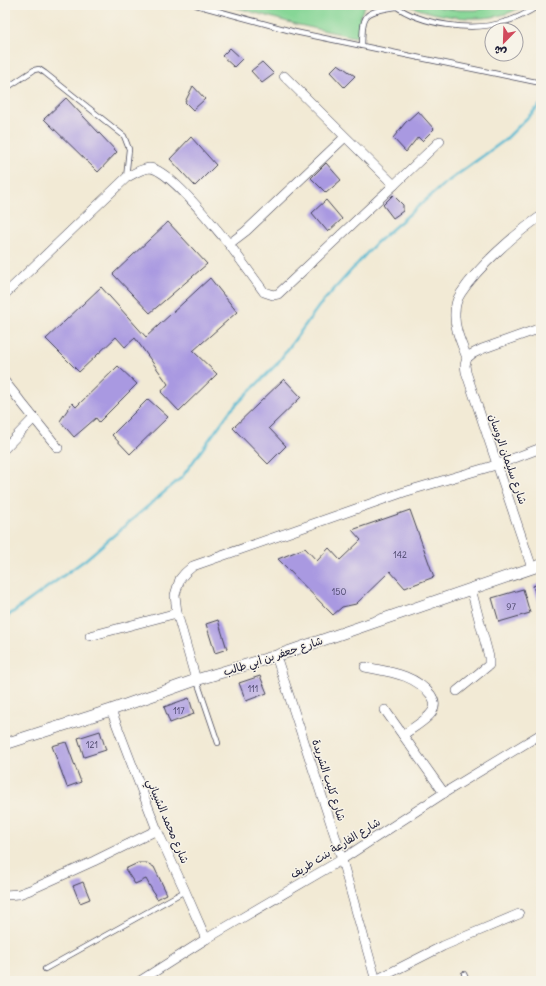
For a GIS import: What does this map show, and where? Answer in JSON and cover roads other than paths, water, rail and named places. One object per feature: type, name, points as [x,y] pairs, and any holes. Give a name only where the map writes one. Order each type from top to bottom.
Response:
[{"type":"street","points":[[284,76],[394,185]]},
{"type":"street","points":[[229,244],[246,231],[345,137]]},
{"type":"street","points":[[5,294],[126,178],[140,170],[150,168],[161,172],[183,191],[229,244],[264,292],[273,295],[278,294],[440,141]]},
{"type":"street","name":"شارع سليمان الروسان","points":[[537,567],[496,465],[466,372],[465,365],[467,358],[455,323],[456,303],[461,293],[482,268],[522,229],[541,216]]},
{"type":"street","points":[[467,358],[472,354],[541,328]]},
{"type":"street","points":[[5,382],[58,448]]},
{"type":"street","points":[[5,448],[34,418]]},
{"type":"street","points":[[196,680],[177,613],[175,595],[177,587],[185,573],[193,566],[404,492],[496,465],[541,448]]},
{"type":"street","name":"شارع جعفر بن أبي طالب","points":[[5,744],[111,710],[196,680],[276,656],[537,567]]},
{"type":"street","points":[[457,691],[489,665],[490,657],[471,589]]},
{"type":"street","points":[[90,636],[177,613]]},
{"type":"street","name":"شارع كليب الشريدة","points":[[276,656],[333,832],[376,980]]},
{"type":"street","points":[[365,667],[400,673],[425,688],[434,700],[435,705],[429,716],[403,735]]},
{"type":"street","name":"شارع محمد الشيباني","points":[[111,710],[156,830],[206,939]]},
{"type":"street","points":[[385,710],[444,793]]},
{"type":"street","name":"شارع الفارعة بنت طريف","points":[[140,981],[206,939],[341,860],[444,793],[541,734]]},
{"type":"street","points":[[5,895],[18,894],[30,890],[94,861],[156,830]]},
{"type":"street","points":[[376,980],[443,946],[519,914]]},
{"type":"lane","points":[[196,5],[295,32],[541,83]]},
{"type":"lane","points":[[362,46],[363,21],[368,14],[395,6],[426,20],[446,24],[475,26],[503,23],[540,5]]},
{"type":"lane","points":[[5,89],[34,70],[39,70],[45,73],[124,136],[129,148],[126,178]]},
{"type":"lane","points":[[196,680],[218,743]]},
{"type":"lane","points":[[45,969],[185,892]]},
{"type":"lane","points":[[464,974],[467,981]]},
{"type":"waterway","points":[[5,618],[85,560],[182,477],[230,411],[277,364],[319,306],[376,243],[443,185],[505,140],[541,104]]}]
